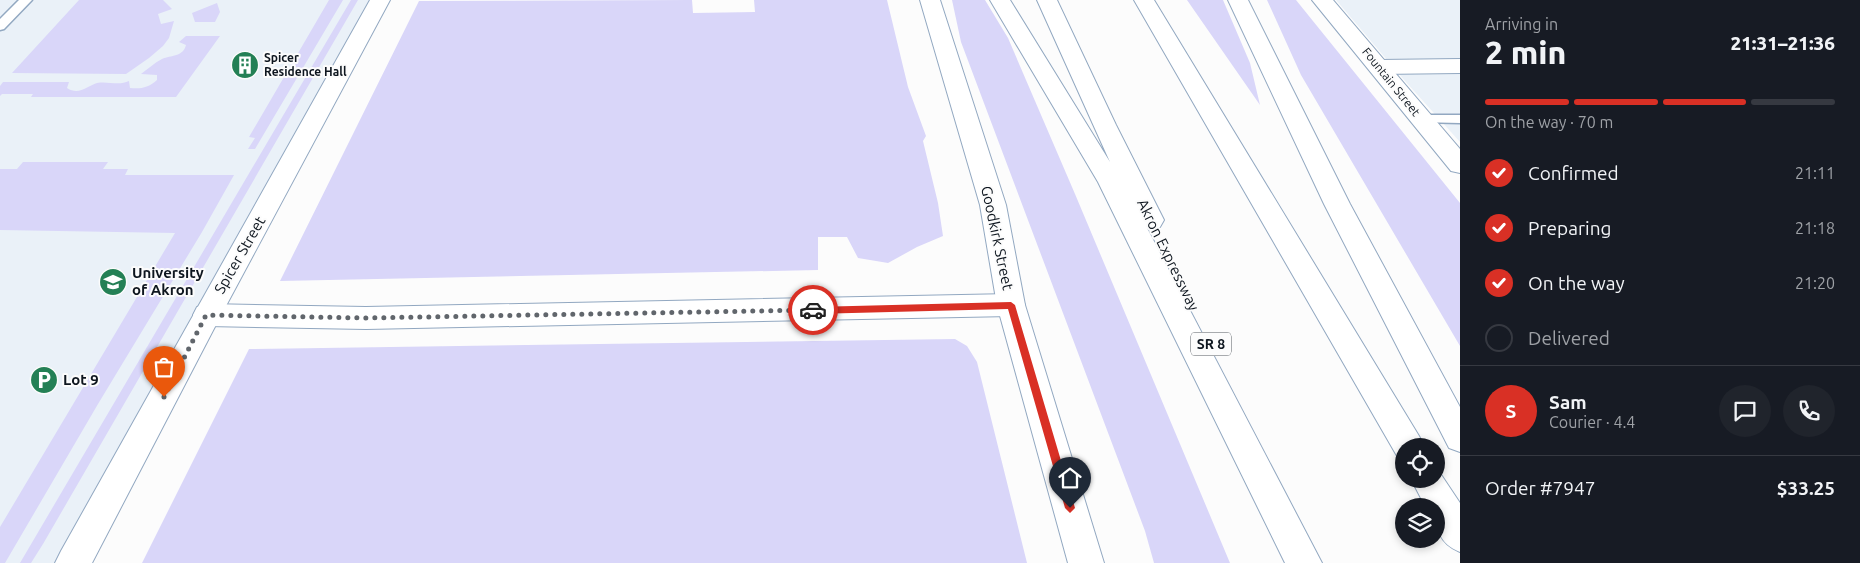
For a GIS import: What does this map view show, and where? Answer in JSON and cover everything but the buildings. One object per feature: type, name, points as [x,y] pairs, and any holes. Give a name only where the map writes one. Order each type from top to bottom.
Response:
[{"type":"main road","name":"Spicer Street","points":[[73,563],[182,364],[206,315],[380,0]]},
{"type":"main road","name":"Goodkirk Street","points":[[930,0],[993,205],[1011,305],[1086,563]]},
{"type":"main road","points":[[1000,0],[1110,182],[1304,563]]},
{"type":"main road","name":"Akron Expressway","points":[[1047,0],[1104,125],[1319,563]]},
{"type":"main road","points":[[1144,0],[1403,438]]},
{"type":"main road","points":[[1238,0],[1336,204],[1460,438]]},
{"type":"main road","name":"Fountain Street","points":[[1322,0],[1460,165]]},
{"type":"main road","points":[[1379,67],[1460,66]]},
{"type":"main road","points":[[206,315],[366,318],[1011,305]]},
{"type":"main road","points":[[1432,488],[1460,535]]},
{"type":"lane","points":[[0,26],[26,0]]},
{"type":"lane","points":[[1422,119],[1460,119]]},
{"type":"shaded area","name":"University of Akron","points":[[0,0],[373,0],[80,563],[0,563]]},
{"type":"shaded area","points":[[79,0],[163,0],[172,9],[158,14],[161,24],[174,21],[169,38],[149,58],[126,74],[12,73]]},
{"type":"shaded area","points":[[329,0],[343,0],[255,149],[248,149],[255,138],[249,137]]},
{"type":"shaded area","points":[[351,0],[358,0],[43,544],[31,563],[20,563]]},
{"type":"shaded area","points":[[692,0],[693,13],[755,12],[754,0],[887,0],[908,87],[926,136],[923,141],[938,203],[943,236],[917,247],[888,263],[858,258],[847,237],[818,237],[818,270],[280,281],[419,1]]},
{"type":"shaded area","points":[[952,0],[985,0],[1008,38],[1230,563],[1154,563],[1145,531],[961,42]]},
{"type":"shaded area","points":[[1187,0],[1223,0],[1250,63],[1260,105]]},
{"type":"shaded area","points":[[1267,0],[1296,0],[1460,203],[1460,346],[1301,75]]},
{"type":"shaded area","points":[[1336,0],[1460,0],[1460,142],[1405,81]]},
{"type":"shaded area","points":[[217,3],[220,12],[215,22],[195,22],[192,13]]},
{"type":"shaded area","points":[[186,36],[220,36],[176,97],[31,97],[33,94],[2,94],[0,96],[0,86],[3,82],[69,82],[67,88],[75,91],[83,90],[97,83],[129,81],[130,88],[151,85],[157,80],[157,75],[141,74],[162,59],[182,52],[186,45],[179,42]]},
{"type":"shaded area","points":[[23,162],[108,162],[103,169],[128,169],[125,175],[234,175],[5,563],[0,563],[0,527],[175,233],[0,230],[0,169],[17,169]]},
{"type":"shaded area","points":[[955,339],[967,346],[977,362],[1027,563],[142,563],[249,349]]},
{"type":"way so far","points":[[164,397],[206,315],[366,318],[813,310]]},
{"type":"place","name":"Spicer Residence Hall","points":[[245,65]]},
{"type":"place","name":"University of Akron","points":[[113,282]]},
{"type":"place","name":"Lot 9","points":[[44,380]]},
{"type":"route","points":[[813,310],[1011,305],[1070,508]]}]
